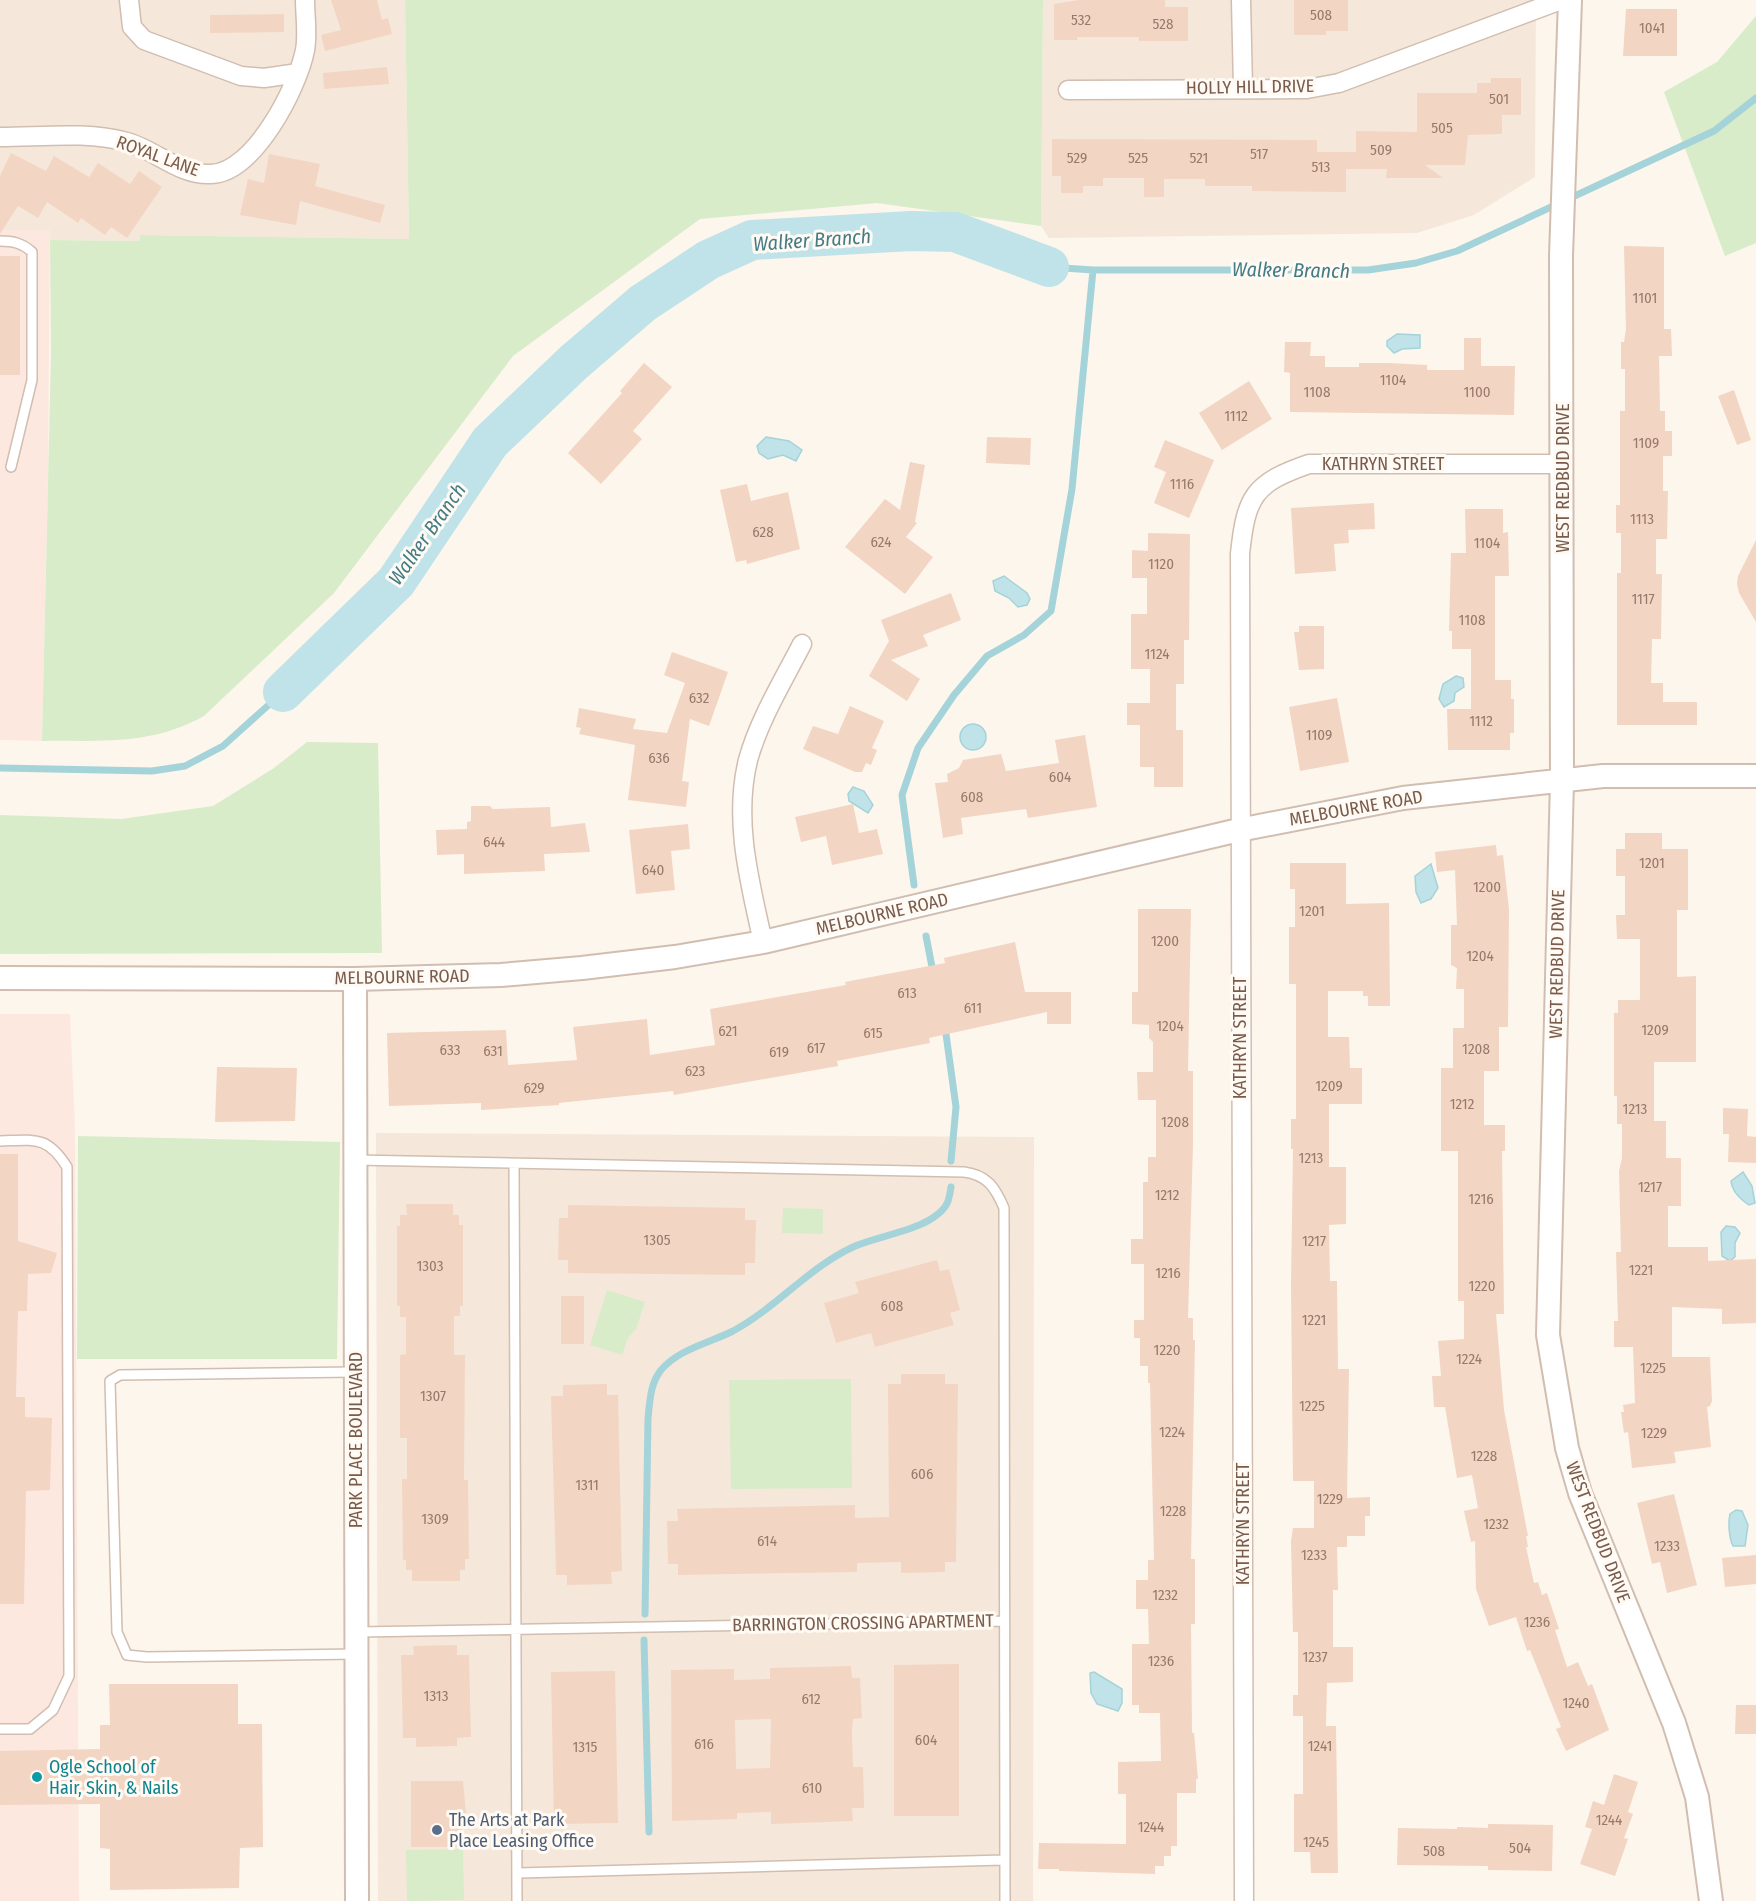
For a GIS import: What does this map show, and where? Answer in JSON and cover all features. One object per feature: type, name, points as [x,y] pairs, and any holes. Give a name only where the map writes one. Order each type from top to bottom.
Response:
[{"type":"street","points":[[129,0],[132,27],[144,40],[241,76],[264,78],[298,73]]},
{"type":"street","name":"ROYAL LANE","points":[[0,138],[109,138],[151,151],[197,174],[214,174],[226,170],[249,152],[272,127],[288,99],[305,49],[305,0]]},
{"type":"street","points":[[1241,0],[1243,88]]},
{"type":"street","name":"HOLLY HILL DRIVE","points":[[1068,90],[1307,89],[1339,83],[1561,0]]},
{"type":"street","name":"WEST REDBUD DRIVE","points":[[1570,0],[1563,154],[1562,781],[1548,1335],[1567,1448],[1580,1492],[1674,1723],[1697,1797],[1711,1901]]},
{"type":"street","name":"KATHRYN STREET","points":[[1244,1901],[1239,830],[1240,554],[1243,519],[1252,497],[1275,476],[1309,464],[1563,464]]},
{"type":"street","points":[[763,942],[744,840],[744,786],[749,759],[758,734],[802,644]]},
{"type":"street","name":"MELBOURNE ROAD","points":[[0,978],[356,979],[501,975],[582,968],[675,957],[763,942],[1239,830],[1403,798],[1603,776],[1756,776]]},
{"type":"street","name":"PARK PLACE BOULEVARD","points":[[356,979],[357,1901]]},
{"type":"lane","points":[[0,241],[12,241],[24,245],[32,252],[32,380],[11,467]]},
{"type":"lane","points":[[0,1140],[38,1140],[56,1149],[67,1167],[69,1676],[54,1710],[30,1729],[0,1729]]},
{"type":"lane","points":[[356,1160],[514,1165],[964,1172],[978,1174],[989,1181],[1004,1208],[1003,1621]]},
{"type":"lane","points":[[514,1165],[515,1629],[519,1873],[517,1901]]},
{"type":"lane","points":[[356,1372],[120,1376],[110,1381],[117,1632],[127,1655],[147,1658],[356,1654]]},
{"type":"lane","name":"BARRINGTON CROSSING APARTMENT","points":[[356,1632],[1003,1621],[1005,1901]]},
{"type":"lane","points":[[519,1873],[1004,1860]]},
{"type":"shaded area","points":[[0,0],[405,0],[409,239],[141,235],[140,241],[50,240],[50,230],[0,230]]},
{"type":"shaded area","points":[[1043,0],[1536,0],[1535,177],[1474,215],[1417,233],[1049,238],[1041,226]]},
{"type":"shaded area","points":[[0,230],[50,230],[48,476],[42,741],[0,740]]},
{"type":"shaded area","points":[[0,1014],[70,1014],[75,1128],[79,1901],[0,1901]]},
{"type":"shaded area","points":[[376,1133],[1034,1137],[1033,1901],[378,1901]]},
{"type":"green space","points":[[405,0],[1043,0],[1041,226],[877,203],[700,219],[513,356],[334,593],[204,716],[184,726],[145,737],[105,741],[42,741],[51,353],[50,240],[140,241],[140,235],[409,239]]},
{"type":"green space","points":[[1756,16],[1756,243],[1725,256],[1664,92],[1717,62]]},
{"type":"green space","points":[[307,742],[378,743],[382,953],[0,954],[0,815],[121,819],[213,806],[274,768]]},
{"type":"green space","points":[[78,1136],[340,1142],[337,1359],[77,1359]]},
{"type":"green space","points":[[783,1208],[823,1209],[823,1234],[782,1233]]},
{"type":"green space","points":[[607,1290],[645,1302],[636,1329],[628,1338],[622,1355],[590,1345]]},
{"type":"green space","points":[[851,1379],[852,1488],[731,1489],[729,1380]]},
{"type":"green space","points":[[463,1849],[464,1900],[407,1901],[406,1850]]},
{"type":"water","points":[[1397,334],[1420,335],[1420,348],[1402,349],[1394,353],[1387,346],[1387,341]]},
{"type":"water","points":[[766,437],[789,441],[802,450],[796,461],[783,455],[768,459],[759,453],[757,446]]},
{"type":"water","points":[[1004,576],[1027,593],[1030,599],[1027,605],[1018,607],[1009,598],[995,591],[993,581]]},
{"type":"water","points":[[1456,676],[1463,678],[1464,687],[1455,693],[1454,701],[1444,707],[1439,699],[1443,684]]},
{"type":"water","points":[[973,724],[983,727],[986,737],[983,747],[973,750],[963,747],[960,737],[963,727]]},
{"type":"water","points":[[853,787],[864,791],[873,805],[868,813],[849,801],[848,794]]},
{"type":"water","points":[[1431,864],[1438,888],[1431,899],[1421,903],[1416,892],[1415,876]]},
{"type":"water","points":[[1743,1172],[1752,1186],[1755,1203],[1749,1205],[1737,1195],[1731,1181]]},
{"type":"water","points":[[1726,1226],[1735,1227],[1740,1233],[1735,1243],[1735,1257],[1730,1261],[1722,1256],[1721,1232]]},
{"type":"water","points":[[1736,1510],[1742,1511],[1748,1525],[1745,1546],[1733,1546],[1731,1539],[1730,1514]]},
{"type":"water","points":[[1094,1672],[1122,1689],[1122,1703],[1118,1711],[1097,1704],[1091,1693],[1090,1673]]},
{"type":"building","points":[[331,0],[377,0],[382,20],[388,18],[392,34],[325,51],[321,35],[341,30]]},
{"type":"building","points":[[1079,0],[1165,0],[1165,7],[1188,7],[1188,41],[1139,41],[1139,37],[1077,37],[1077,40],[1054,40],[1054,4]]},
{"type":"building","points":[[1294,0],[1348,0],[1348,31],[1326,31],[1326,35],[1294,35]]},
{"type":"building","points":[[1626,9],[1677,9],[1677,56],[1623,56]]},
{"type":"building","points":[[284,14],[284,32],[210,33],[210,15]]},
{"type":"building","points":[[387,67],[389,84],[324,89],[323,73]]},
{"type":"building","points":[[1491,78],[1521,78],[1521,115],[1502,115],[1502,134],[1468,135],[1465,165],[1425,165],[1443,178],[1386,178],[1387,169],[1346,169],[1346,192],[1252,191],[1252,186],[1205,186],[1205,179],[1164,179],[1164,197],[1144,197],[1144,178],[1103,178],[1103,186],[1083,186],[1083,193],[1061,193],[1061,176],[1052,176],[1052,139],[1317,140],[1317,152],[1356,152],[1356,131],[1417,132],[1417,93],[1477,93],[1477,83],[1491,83]]},
{"type":"building","points":[[11,153],[46,171],[54,156],[89,177],[98,163],[130,184],[139,171],[162,187],[127,238],[111,227],[105,235],[81,218],[78,223],[47,202],[38,218],[18,206],[0,234],[0,176]]},
{"type":"building","points":[[269,154],[320,164],[315,186],[385,205],[380,223],[300,201],[296,225],[240,215],[248,179],[264,183]]},
{"type":"building","points":[[1624,246],[1664,247],[1664,329],[1671,329],[1672,356],[1659,356],[1660,411],[1665,411],[1665,431],[1672,431],[1672,456],[1663,456],[1663,491],[1668,491],[1667,539],[1656,539],[1656,574],[1662,574],[1661,639],[1652,639],[1651,683],[1663,683],[1663,702],[1697,702],[1697,725],[1617,725],[1617,573],[1621,573],[1621,533],[1616,533],[1616,505],[1620,505],[1620,411],[1625,411],[1625,369],[1621,369],[1621,342],[1624,342],[1626,329]]},
{"type":"building","points":[[0,256],[20,256],[20,375],[0,375]]},
{"type":"building","points":[[1464,338],[1481,338],[1481,366],[1515,366],[1514,415],[1290,412],[1290,373],[1284,372],[1285,342],[1311,342],[1310,356],[1325,356],[1325,367],[1359,367],[1359,363],[1389,363],[1427,365],[1427,370],[1464,370]]},
{"type":"building","points":[[644,363],[672,387],[633,431],[642,439],[601,484],[568,453],[622,393],[620,391]]},
{"type":"building","points":[[1249,381],[1272,419],[1222,450],[1199,413]]},
{"type":"building","points":[[1734,390],[1751,440],[1737,445],[1718,396]]},
{"type":"building","points":[[987,437],[1031,438],[1030,465],[986,463]]},
{"type":"building","points":[[1165,440],[1214,460],[1189,518],[1154,503],[1166,472],[1154,467]]},
{"type":"building","points":[[910,462],[925,465],[915,522],[917,523],[906,537],[933,557],[905,594],[845,547],[885,499],[900,510]]},
{"type":"building","points":[[747,484],[751,501],[788,492],[800,549],[747,564],[746,560],[736,562],[720,490]]},
{"type":"building","points":[[1374,503],[1375,529],[1348,530],[1349,543],[1334,544],[1336,571],[1295,574],[1291,508]]},
{"type":"building","points":[[1465,509],[1503,509],[1503,533],[1508,532],[1509,576],[1495,576],[1495,680],[1511,680],[1511,699],[1514,699],[1514,733],[1510,733],[1510,750],[1448,750],[1447,709],[1471,709],[1471,649],[1452,649],[1452,631],[1449,631],[1451,553],[1466,553]]},
{"type":"building","points":[[1148,533],[1190,534],[1189,640],[1184,640],[1184,684],[1176,684],[1176,730],[1183,730],[1183,787],[1154,787],[1154,767],[1140,767],[1140,725],[1127,725],[1127,703],[1150,703],[1150,669],[1131,669],[1131,614],[1147,614],[1147,578],[1132,578],[1132,550],[1148,551]]},
{"type":"building","points":[[1756,540],[1756,622],[1739,593],[1737,584],[1738,576]]},
{"type":"building","points":[[951,593],[961,620],[923,635],[928,646],[891,660],[920,679],[907,701],[869,676],[889,641],[881,620]]},
{"type":"building","points":[[1299,626],[1324,626],[1324,669],[1299,670],[1294,632],[1299,632]]},
{"type":"building","points":[[672,652],[728,672],[709,726],[690,719],[682,781],[689,782],[686,807],[628,800],[635,745],[579,734],[581,728],[576,727],[579,708],[636,719],[633,729],[667,733],[685,683],[664,675]]},
{"type":"building","points":[[1337,698],[1349,762],[1300,771],[1289,707]]},
{"type":"building","points":[[850,706],[884,721],[872,748],[877,750],[871,765],[866,763],[862,772],[855,772],[803,749],[813,726],[838,734]]},
{"type":"building","points":[[1085,735],[1097,807],[1028,818],[1026,809],[961,818],[963,834],[943,838],[935,783],[948,782],[947,774],[959,768],[963,760],[1001,754],[1006,771],[1059,763],[1055,740]]},
{"type":"building","points":[[853,804],[859,833],[877,829],[883,854],[832,865],[826,836],[801,842],[795,817]]},
{"type":"building","points":[[471,806],[490,806],[493,809],[550,807],[551,827],[585,823],[590,852],[544,854],[545,871],[464,874],[464,854],[437,855],[436,830],[467,829],[467,822],[471,821]]},
{"type":"building","points":[[688,824],[690,849],[671,851],[675,890],[636,894],[629,830]]},
{"type":"building","points":[[1625,833],[1662,833],[1662,849],[1688,849],[1688,910],[1677,910],[1677,977],[1696,976],[1696,1062],[1654,1062],[1654,1121],[1666,1121],[1666,1158],[1681,1158],[1681,1206],[1668,1206],[1668,1247],[1708,1247],[1708,1261],[1756,1259],[1756,1323],[1722,1324],[1722,1309],[1672,1307],[1672,1357],[1710,1357],[1712,1401],[1707,1407],[1711,1447],[1674,1452],[1676,1463],[1632,1468],[1628,1432],[1624,1433],[1621,1412],[1624,1412],[1623,1405],[1635,1403],[1633,1347],[1614,1347],[1614,1321],[1618,1321],[1616,1252],[1621,1252],[1619,1171],[1622,1158],[1622,1124],[1617,1124],[1617,1096],[1614,1096],[1614,1013],[1618,1013],[1618,1000],[1640,1000],[1640,939],[1617,939],[1616,915],[1625,915],[1625,876],[1616,876],[1616,849],[1625,849]]},
{"type":"building","points":[[1496,845],[1497,856],[1503,855],[1509,909],[1508,1027],[1499,1027],[1499,1071],[1484,1071],[1484,1125],[1505,1125],[1505,1151],[1502,1151],[1504,1314],[1496,1314],[1504,1410],[1528,1536],[1526,1536],[1528,1547],[1526,1547],[1534,1583],[1538,1582],[1542,1595],[1547,1593],[1559,1629],[1555,1630],[1567,1667],[1578,1662],[1588,1686],[1592,1684],[1609,1730],[1566,1751],[1556,1729],[1561,1727],[1530,1650],[1527,1651],[1516,1617],[1489,1626],[1476,1589],[1475,1541],[1471,1542],[1464,1511],[1478,1508],[1472,1475],[1457,1478],[1445,1407],[1434,1407],[1432,1376],[1441,1376],[1438,1341],[1464,1339],[1464,1301],[1458,1301],[1458,1151],[1441,1151],[1441,1068],[1453,1068],[1453,1028],[1464,1028],[1464,989],[1456,989],[1457,968],[1451,965],[1451,925],[1457,925],[1455,870],[1437,872],[1435,852]]},
{"type":"building","points":[[1290,863],[1346,863],[1346,904],[1389,903],[1390,1006],[1368,1006],[1368,996],[1363,996],[1363,991],[1328,991],[1328,1037],[1349,1037],[1350,1068],[1362,1068],[1362,1104],[1329,1104],[1329,1167],[1346,1167],[1346,1224],[1329,1225],[1330,1281],[1337,1281],[1338,1369],[1349,1369],[1347,1498],[1370,1497],[1370,1516],[1365,1516],[1365,1536],[1347,1536],[1347,1547],[1337,1547],[1338,1590],[1333,1590],[1333,1647],[1353,1647],[1353,1682],[1327,1683],[1326,1726],[1336,1726],[1338,1873],[1311,1873],[1310,1852],[1294,1852],[1294,1794],[1303,1794],[1303,1716],[1293,1716],[1293,1695],[1298,1695],[1298,1632],[1293,1632],[1291,1541],[1293,1528],[1314,1528],[1314,1481],[1293,1481],[1291,1286],[1293,1149],[1291,1149],[1291,1119],[1296,1119],[1296,984],[1289,984],[1289,927],[1295,927],[1295,889],[1290,889]]},
{"type":"building","points":[[1138,909],[1191,909],[1188,1071],[1193,1071],[1193,1144],[1188,1318],[1193,1318],[1193,1340],[1195,1340],[1191,1559],[1195,1559],[1195,1624],[1191,1624],[1192,1733],[1194,1733],[1198,1779],[1196,1779],[1196,1793],[1177,1793],[1177,1846],[1171,1846],[1171,1856],[1164,1856],[1164,1866],[1155,1866],[1155,1874],[1059,1871],[1059,1869],[1038,1869],[1039,1843],[1126,1844],[1126,1794],[1118,1794],[1118,1762],[1161,1761],[1160,1713],[1139,1713],[1139,1705],[1132,1705],[1132,1644],[1149,1644],[1148,1609],[1136,1609],[1136,1580],[1148,1580],[1148,1560],[1154,1560],[1150,1383],[1148,1383],[1148,1366],[1140,1366],[1140,1338],[1134,1338],[1134,1320],[1144,1320],[1144,1264],[1131,1264],[1131,1239],[1143,1239],[1143,1182],[1148,1182],[1148,1157],[1156,1157],[1156,1100],[1138,1100],[1137,1072],[1153,1072],[1153,1042],[1149,1038],[1149,1025],[1132,1024],[1132,992],[1138,992]]},
{"type":"building","points":[[1015,942],[1025,992],[1071,992],[1071,1024],[1047,1024],[1047,1012],[929,1038],[930,1043],[837,1061],[838,1066],[674,1095],[673,1091],[559,1103],[559,1105],[481,1110],[481,1103],[389,1106],[387,1033],[506,1030],[508,1065],[577,1060],[573,1027],[647,1019],[650,1055],[715,1045],[710,1009],[846,985],[845,982],[945,963],[944,958]]},
{"type":"building","points":[[217,1067],[297,1068],[295,1121],[215,1122]]},
{"type":"building","points":[[1723,1108],[1748,1109],[1747,1136],[1756,1137],[1756,1163],[1728,1162],[1729,1134],[1723,1134]]},
{"type":"building","points":[[0,1154],[18,1154],[18,1241],[57,1253],[51,1273],[28,1274],[27,1311],[18,1311],[16,1397],[25,1397],[25,1417],[52,1418],[50,1490],[26,1491],[24,1604],[0,1604]]},
{"type":"building","points":[[406,1204],[453,1204],[453,1215],[459,1215],[459,1225],[463,1225],[463,1306],[460,1306],[460,1316],[454,1316],[454,1355],[465,1355],[464,1480],[468,1480],[469,1559],[465,1559],[465,1570],[460,1570],[460,1581],[412,1581],[412,1570],[406,1570],[406,1560],[403,1560],[402,1479],[407,1479],[407,1438],[400,1438],[400,1355],[406,1354],[406,1317],[400,1317],[400,1306],[397,1306],[397,1226],[400,1226],[400,1215],[407,1215]]},
{"type":"building","points":[[568,1205],[745,1208],[745,1220],[756,1220],[755,1263],[745,1263],[745,1275],[568,1273],[568,1260],[558,1260],[559,1218],[568,1218]]},
{"type":"building","points":[[937,1260],[940,1271],[949,1269],[960,1310],[950,1313],[954,1325],[875,1347],[871,1333],[836,1343],[824,1303],[859,1293],[855,1282]]},
{"type":"building","points":[[561,1296],[584,1296],[584,1344],[561,1344]]},
{"type":"building","points":[[901,1374],[945,1374],[945,1384],[958,1384],[956,1562],[945,1562],[945,1572],[901,1573],[901,1562],[857,1563],[857,1572],[678,1575],[678,1564],[668,1564],[667,1521],[678,1521],[677,1509],[855,1505],[855,1518],[889,1517],[888,1384],[901,1384]]},
{"type":"building","points":[[607,1384],[607,1395],[618,1395],[622,1571],[611,1572],[612,1584],[567,1585],[567,1575],[556,1575],[551,1396],[563,1396],[563,1385]]},
{"type":"building","points":[[1674,1494],[1697,1585],[1667,1593],[1660,1562],[1652,1564],[1637,1503]]},
{"type":"building","points":[[1756,1555],[1756,1584],[1725,1587],[1722,1558]]},
{"type":"building","points":[[457,1645],[457,1655],[469,1655],[471,1737],[457,1738],[457,1746],[416,1747],[416,1738],[403,1738],[401,1655],[414,1655],[413,1646]]},
{"type":"building","points":[[959,1664],[959,1816],[894,1816],[894,1665]]},
{"type":"building","points":[[851,1666],[852,1678],[860,1678],[862,1718],[853,1719],[853,1767],[863,1767],[864,1808],[852,1808],[853,1821],[771,1824],[771,1812],[737,1813],[737,1819],[672,1821],[671,1670],[734,1669],[734,1680],[770,1679],[770,1668]],"holes":[[[771,1719],[770,1768],[736,1769],[735,1720]]]},
{"type":"building","points":[[615,1671],[618,1823],[554,1824],[551,1672]]},
{"type":"building","points":[[109,1684],[238,1684],[238,1724],[262,1724],[263,1847],[240,1848],[239,1888],[110,1890],[110,1849],[100,1848],[100,1804],[0,1805],[0,1751],[100,1749],[100,1725],[110,1725]]},
{"type":"building","points":[[1736,1705],[1756,1705],[1756,1734],[1735,1734]]},
{"type":"building","points":[[1614,1774],[1638,1782],[1628,1812],[1633,1814],[1624,1838],[1628,1839],[1615,1876],[1580,1864],[1592,1829],[1585,1827],[1593,1801],[1604,1805]]},
{"type":"building","name":"The Arts at Park Place Leasing Office","points":[[411,1781],[463,1781],[466,1813],[462,1813],[462,1847],[411,1847]]},
{"type":"building","points":[[1488,1824],[1553,1825],[1552,1871],[1488,1870],[1488,1866],[1397,1865],[1398,1828],[1488,1828]]},
{"type":"waterway","name":"Walker Branch","points":[[1049,267],[1093,270],[1368,270],[1416,263],[1457,251],[1714,131],[1756,98]]},
{"type":"waterway","name":"Walker Branch","points":[[283,692],[396,582],[490,442],[574,362],[643,303],[708,260],[752,240],[911,231],[955,232],[1049,267]]},
{"type":"waterway","points":[[914,885],[902,795],[918,748],[954,695],[987,656],[1024,635],[1051,611],[1072,489],[1093,270]]},
{"type":"waterway","name":"Walker Branch","points":[[0,768],[152,771],[185,766],[223,746],[283,692]]},
{"type":"waterway","points":[[926,936],[933,972]]},
{"type":"waterway","points":[[945,1027],[956,1107],[951,1161]]},
{"type":"waterway","points":[[645,1614],[648,1418],[650,1399],[657,1375],[676,1357],[749,1322],[837,1256],[863,1243],[930,1220],[946,1205],[951,1187]]},
{"type":"waterway","points":[[644,1640],[649,1832]]},
{"type":"place","name":"Ogle School of Hair, Skin, & Nails","points":[[37,1777]]},
{"type":"place","name":"The Arts at Park Place Leasing Office","points":[[437,1830]]}]
